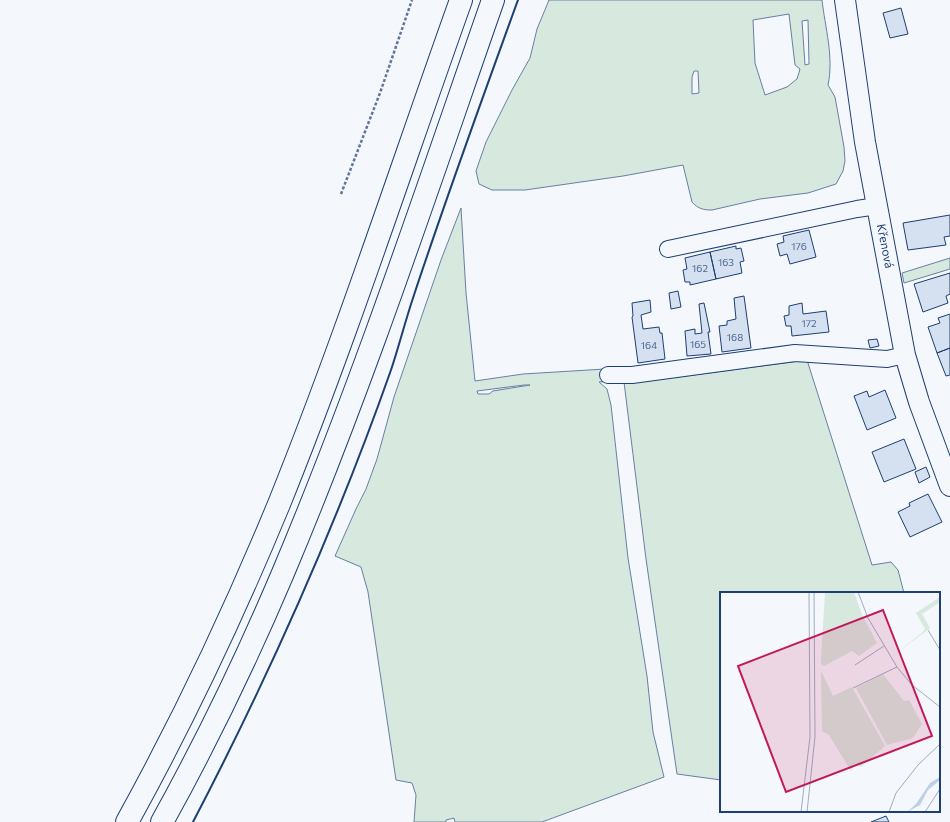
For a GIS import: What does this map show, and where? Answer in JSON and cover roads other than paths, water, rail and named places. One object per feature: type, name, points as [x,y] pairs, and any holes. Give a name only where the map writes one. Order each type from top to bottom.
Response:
[{"type":"highway","points":[[127,822],[153,776],[199,684],[279,503],[353,307],[461,0]]},
{"type":"highway","points":[[162,822],[227,697],[308,515],[387,303],[493,0]]},
{"type":"street","name":"Křenová","points":[[845,0],[865,142],[905,355],[950,486]]},
{"type":"street","points":[[668,249],[877,206]]},
{"type":"street","points":[[608,375],[632,375],[796,353],[888,359],[905,355]]}]
